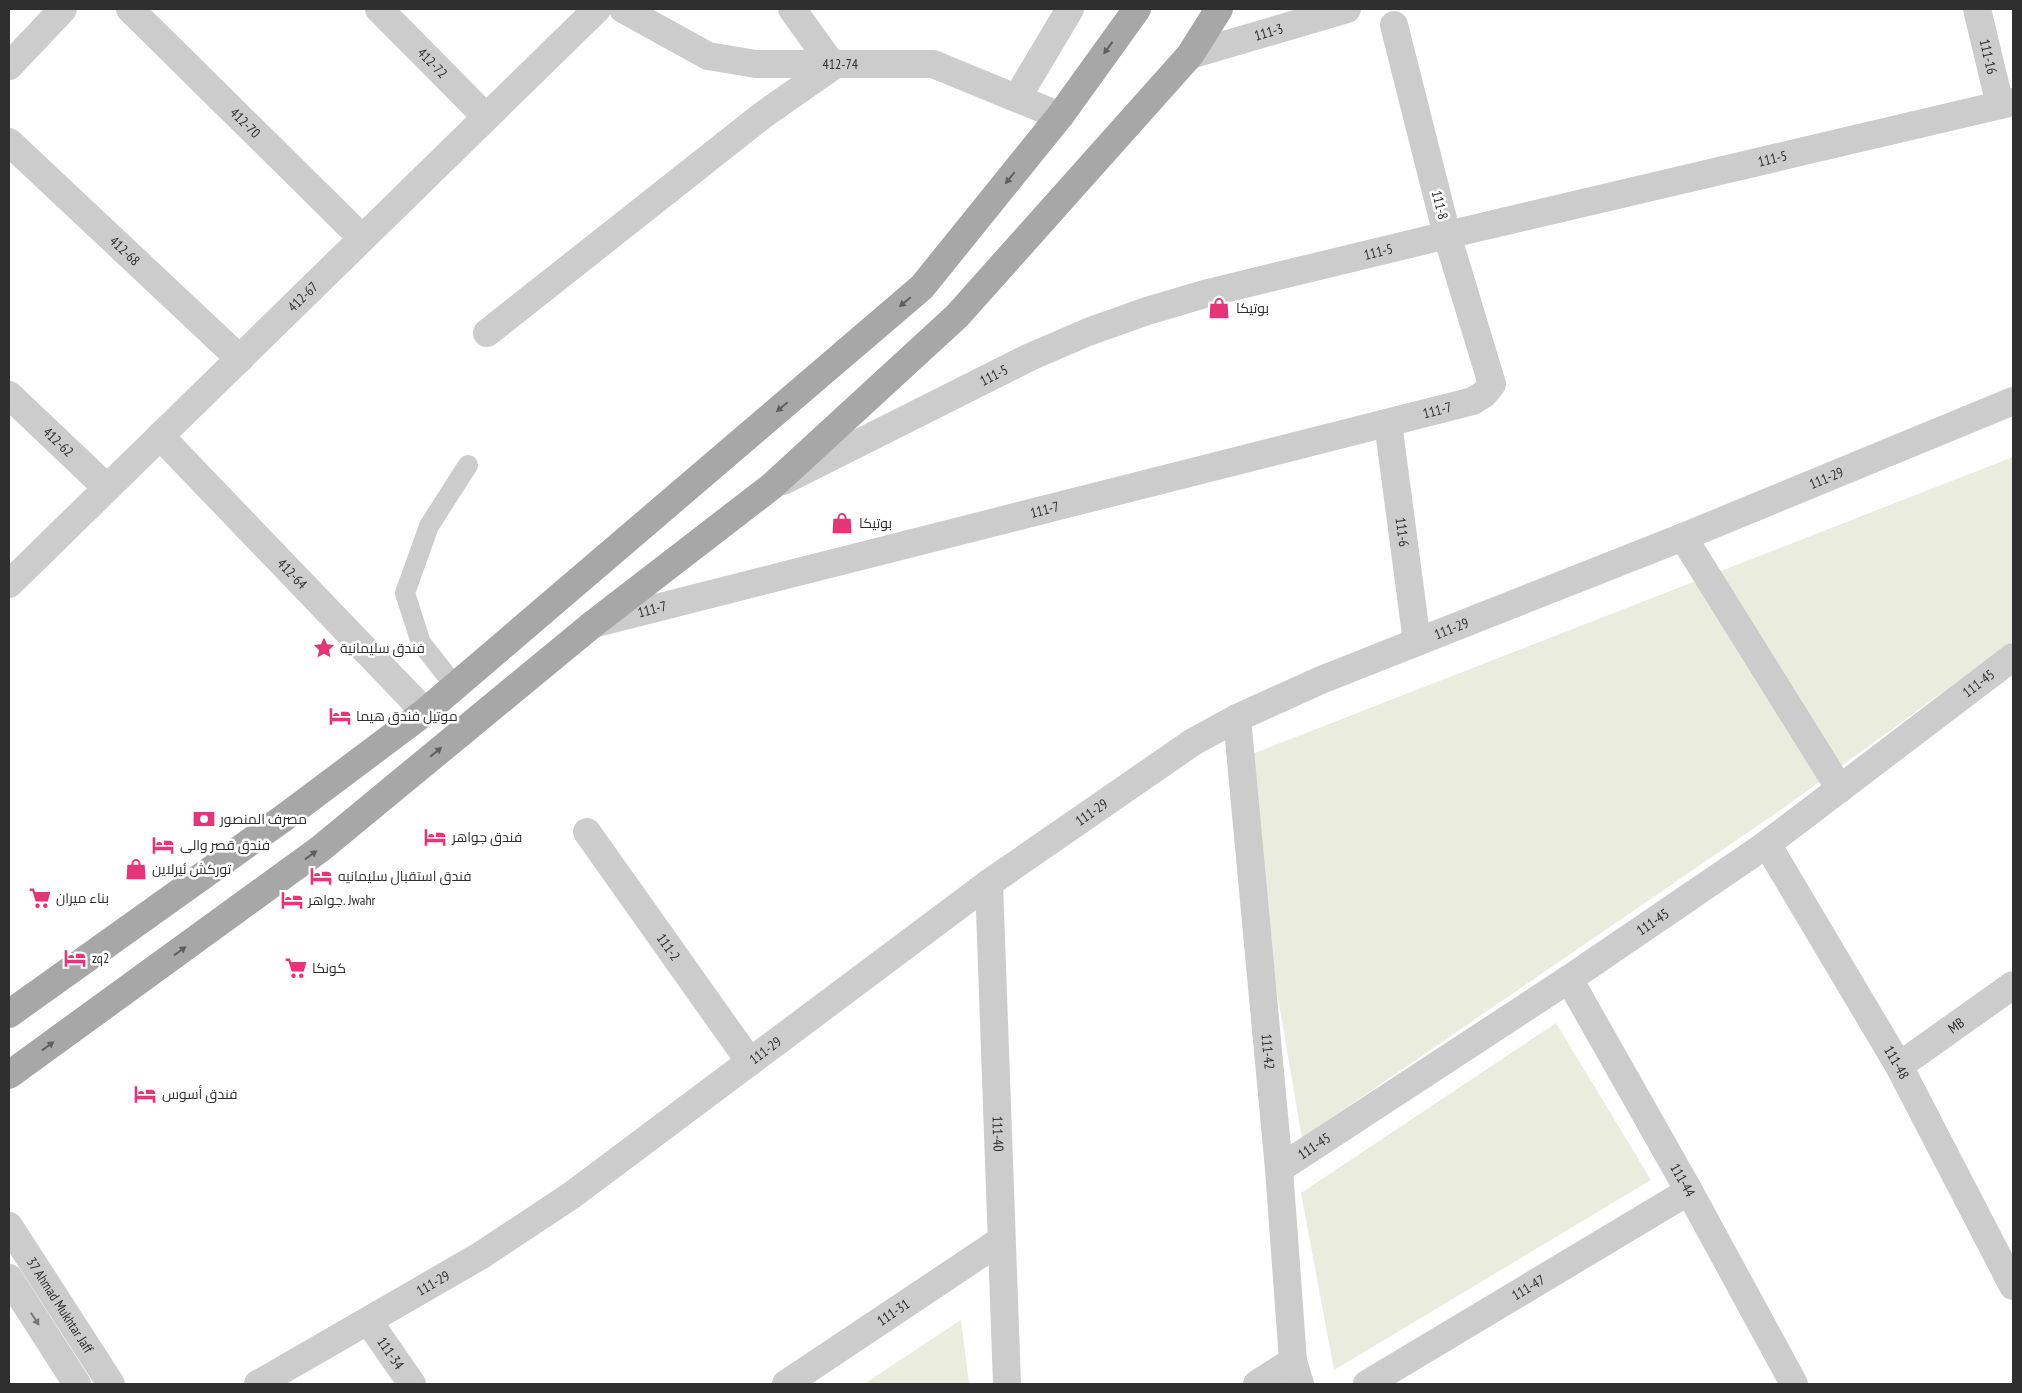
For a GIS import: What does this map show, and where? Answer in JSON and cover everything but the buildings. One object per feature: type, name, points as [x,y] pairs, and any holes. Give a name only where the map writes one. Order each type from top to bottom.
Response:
[{"type":"main road","points":[[9,1014],[285,816],[425,712],[922,287],[1060,116],[1137,9]]},
{"type":"main road","points":[[9,1075],[320,848],[593,624],[772,486],[957,316],[1190,55],[1219,9]]},
{"type":"street","points":[[9,66],[63,9]]},
{"type":"street","name":"412-70","points":[[130,9],[362,238]]},
{"type":"street","name":"412-72","points":[[379,9],[486,117]]},
{"type":"street","name":"412-67","points":[[9,584],[597,9]]},
{"type":"street","name":"412-74","points":[[623,9],[708,56],[756,64],[833,66],[932,64],[1060,116]]},
{"type":"street","points":[[487,333],[763,114],[833,66],[792,9]]},
{"type":"street","points":[[1017,98],[1070,9]]},
{"type":"street","name":"111-3","points":[[1190,55],[1347,9]]},
{"type":"street","name":"111-16","points":[[1977,9],[2007,103]]},
{"type":"street","name":"111-8","points":[[1394,24],[1447,235],[1492,384]]},
{"type":"street","name":"111-5","points":[[772,486],[1030,356],[1088,332],[1208,293],[2007,103]]},
{"type":"street","name":"412-68","points":[[9,142],[240,359]]},
{"type":"street","name":"111-7","points":[[593,624],[1473,401],[1484,394],[1492,384]]},
{"type":"street","name":"412-62","points":[[9,395],[107,488]]},
{"type":"street","name":"111-29","points":[[258,1384],[369,1322],[480,1256],[572,1195],[989,883],[1152,769],[1237,718],[1304,687],[1683,537],[2013,401]]},
{"type":"street","name":"111-6","points":[[1388,423],[1417,642]]},
{"type":"street","name":"412-64","points":[[160,436],[425,712]]},
{"type":"street","points":[[1683,537],[1840,789]]},
{"type":"street","name":"111-45","points":[[1279,1169],[1569,979],[1767,844],[2013,657]]},
{"type":"street","name":"111-42","points":[[1237,718],[1296,1373]]},
{"type":"street","name":"111-2","points":[[586,832],[750,1062]]},
{"type":"street","name":"111-48","points":[[1767,844],[1899,1066],[2013,1286]]},
{"type":"street","name":"111-40","points":[[989,883],[1000,1241],[1007,1384]]},
{"type":"street","name":"111-44","points":[[1569,979],[1689,1190],[1794,1384]]},
{"type":"street","name":"MB","points":[[1899,1066],[2013,985]]},
{"type":"street","name":"111-47","points":[[1367,1384],[1689,1190]]},
{"type":"street","name":"37 Ahmad Mukhtar Jaff","points":[[9,1226],[111,1384]]},
{"type":"street","name":"111-31","points":[[786,1384],[1000,1241]]},
{"type":"street","name":"37 Ahmad Mukhtar Jaff","points":[[9,1278],[77,1384]]},
{"type":"street","name":"111-34","points":[[369,1322],[412,1384]]},
{"type":"street","points":[[1257,1384],[1296,1373]]},
{"type":"lane","points":[[455,686],[421,643],[405,593],[428,526],[468,464]]},
{"type":"shaded area","points":[[2013,457],[2013,641],[1782,809],[1302,1138],[1237,760]]},
{"type":"shaded area","points":[[1556,1023],[1651,1180],[1334,1370],[1301,1193]]},
{"type":"shaded area","points":[[961,1320],[969,1384],[864,1384]]},
{"type":"place","name":"بوتيكا","points":[[1219,308]]},
{"type":"place","name":"بوتیکا","points":[[842,523]]},
{"type":"place","name":"فندق سليمانية","points":[[324,648]]},
{"type":"place","name":"موتيل فندق هيما","points":[[340,716]]},
{"type":"place","name":"مصرف المنصور","points":[[204,819]]},
{"type":"place","name":"فندق جواھر","points":[[435,837]]},
{"type":"place","name":"فندق قصر والی","points":[[163,845]]},
{"type":"place","name":"تورکش ئیرلاین","points":[[136,869]]},
{"type":"place","name":"فندق استقبال سليمانيه","points":[[321,876]]},
{"type":"place","name":"بناء میران","points":[[40,898]]},
{"type":"place","name":"جواهر. Jwahr","points":[[292,900]]},
{"type":"place","name":"zq2","points":[[75,958]]},
{"type":"place","name":"کونکا","points":[[296,968]]},
{"type":"place","name":"فندق أسوس","points":[[145,1094]]}]
